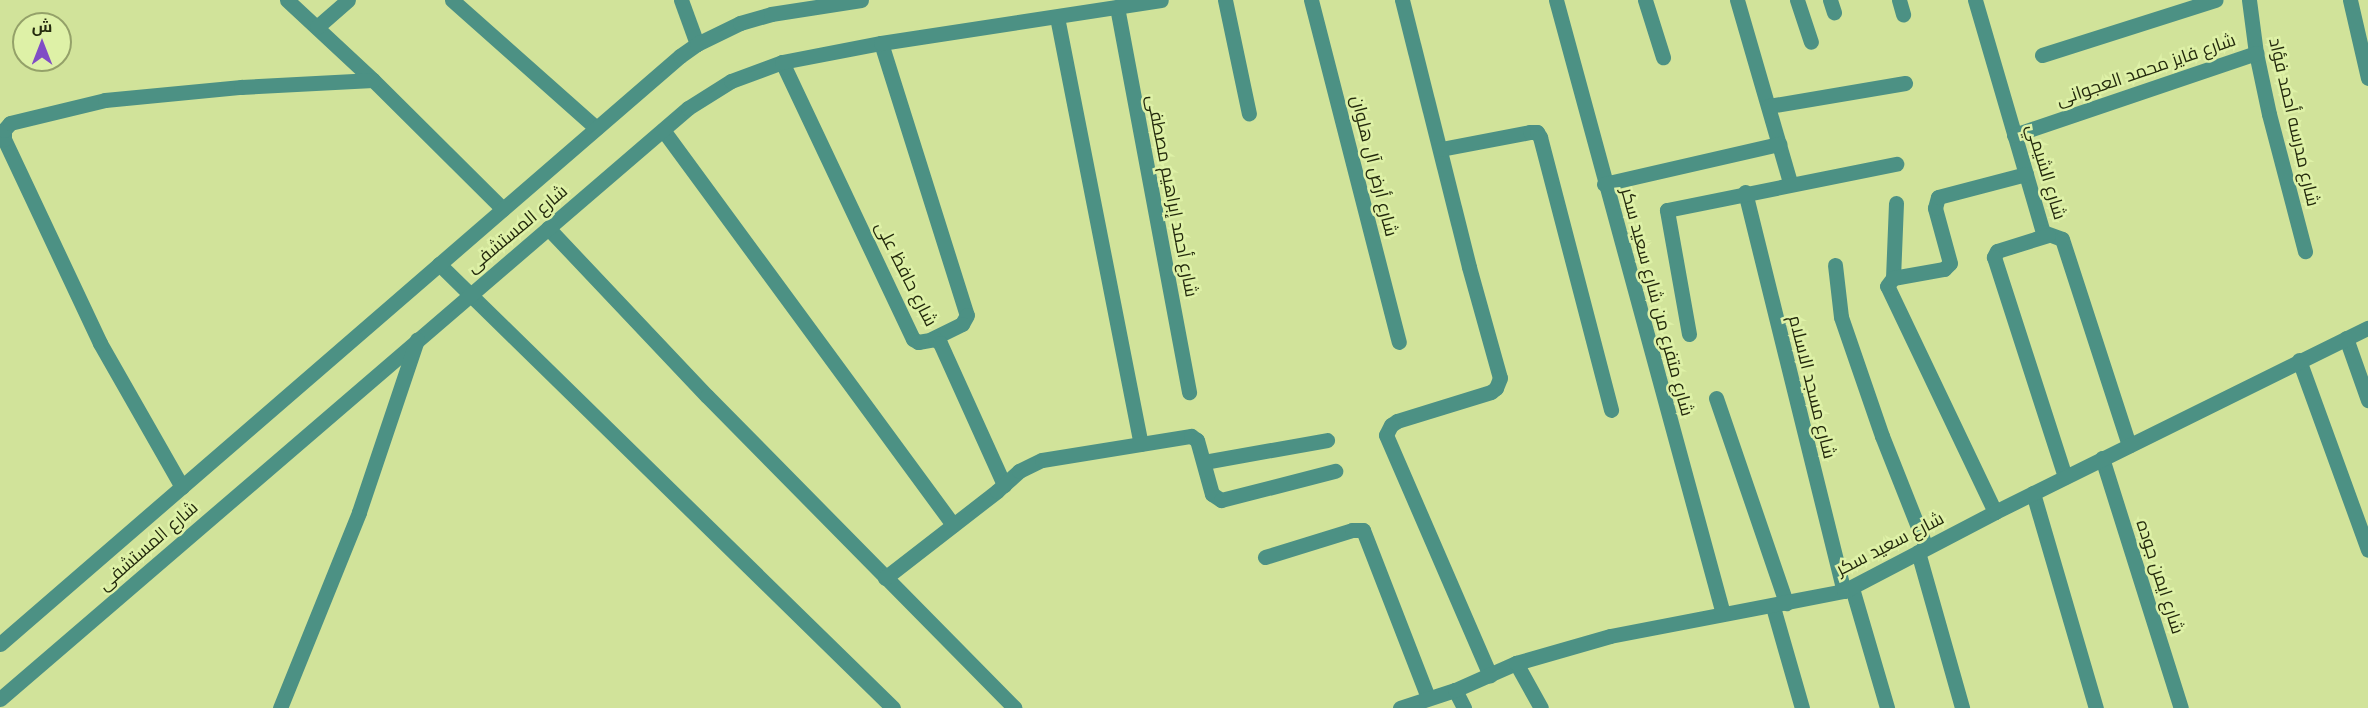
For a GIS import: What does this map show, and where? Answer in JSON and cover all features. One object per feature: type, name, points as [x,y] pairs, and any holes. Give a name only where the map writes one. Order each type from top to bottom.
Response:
[{"type":"street","points":[[287,0],[373,80],[502,209]]},
{"type":"street","points":[[317,27],[348,0]]},
{"type":"street","points":[[452,0],[597,128]]},
{"type":"street","points":[[681,0],[697,44]]},
{"type":"street","name":"شارع المستشفى","points":[[0,645],[502,209],[697,44],[740,23],[771,14],[861,0]]},
{"type":"street","name":"شارع المستشفى","points":[[0,699],[663,129],[688,108],[731,81],[782,62],[881,43],[1161,0]]},
{"type":"street","points":[[1225,0],[1249,114]]},
{"type":"street","name":"شارع أرض آل هلوان","points":[[1311,0],[1399,342]]},
{"type":"street","points":[[1402,0],[1500,378],[1496,388],[1491,392],[1397,421],[1391,424],[1386,435],[1490,675]]},
{"type":"street","name":"شارع متفرع من شارع سعيد سكر","points":[[1556,0],[1604,184],[1723,614]]},
{"type":"street","points":[[1645,0],[1663,57]]},
{"type":"street","points":[[1737,0],[1790,183]]},
{"type":"street","points":[[1797,0],[1811,42]]},
{"type":"street","name":"شارع الشيمي","points":[[1975,0],[2043,232],[2062,239],[2129,445]]},
{"type":"street","points":[[2042,55],[2215,0]]},
{"type":"street","name":"شارع مدرسه أحمد فؤاد","points":[[2250,0],[2256,52],[2269,114],[2305,251]]},
{"type":"street","points":[[2350,0],[2368,78]]},
{"type":"street","name":"شارع أحمد إبراهيم مصطفى","points":[[1117,7],[1189,392]]},
{"type":"street","points":[[1057,16],[1141,444]]},
{"type":"street","points":[[881,43],[967,315],[962,324],[931,339]]},
{"type":"street","name":"شارع فايز محمد العجوانى","points":[[2014,135],[2256,52]]},
{"type":"street","name":"شارع حافظ على","points":[[782,62],[913,339],[918,342],[931,339],[940,343],[1004,485]]},
{"type":"street","points":[[182,487],[100,343],[4,139],[4,130],[10,123],[105,100],[241,87],[373,80]]},
{"type":"street","points":[[1768,106],[1905,83]]},
{"type":"street","points":[[663,129],[953,525]]},
{"type":"street","points":[[1441,149],[1537,132],[1611,410]]},
{"type":"street","points":[[1604,184],[1779,144]]},
{"type":"street","points":[[1689,333],[1665,212],[1670,208],[1745,192],[1896,164]]},
{"type":"street","points":[[1893,278],[1944,269],[1950,263],[1935,208],[1938,197],[2026,174]]},
{"type":"street","name":"شارع مسجد الاسلام","points":[[1745,192],[1848,589],[1887,708]]},
{"type":"street","points":[[1896,203],[1893,278],[1887,286],[1888,292],[1995,512]]},
{"type":"street","points":[[548,228],[885,578],[1015,708]]},
{"type":"street","points":[[2048,235],[1997,251],[1994,261],[2065,477]]},
{"type":"street","points":[[439,264],[890,707]]},
{"type":"street","points":[[1835,265],[1841,317],[1922,550],[1962,708]]},
{"type":"street","name":"شارع سعيد سكر","points":[[1400,708],[1455,690],[1516,663],[1610,636],[1780,605],[1848,589],[2102,458],[2368,328]]},
{"type":"street","points":[[2346,338],[2368,400]]},
{"type":"street","points":[[280,708],[359,512],[417,340]]},
{"type":"street","points":[[2299,360],[2368,550]]},
{"type":"street","points":[[1716,398],[1780,605],[1802,708]]},
{"type":"street","points":[[885,578],[1019,471],[1042,460],[1191,436],[1197,440],[1212,494],[1217,499],[1335,471]]},
{"type":"street","points":[[1204,462],[1326,440]]},
{"type":"street","name":"شارع ايمن جوده","points":[[2102,458],[2181,708]]},
{"type":"street","points":[[2033,493],[2096,708]]},
{"type":"street","points":[[1265,557],[1352,530],[1363,530],[1428,698]]},
{"type":"street","points":[[1516,663],[1541,708]]},
{"type":"street","points":[[1455,690],[1464,708]]}]
